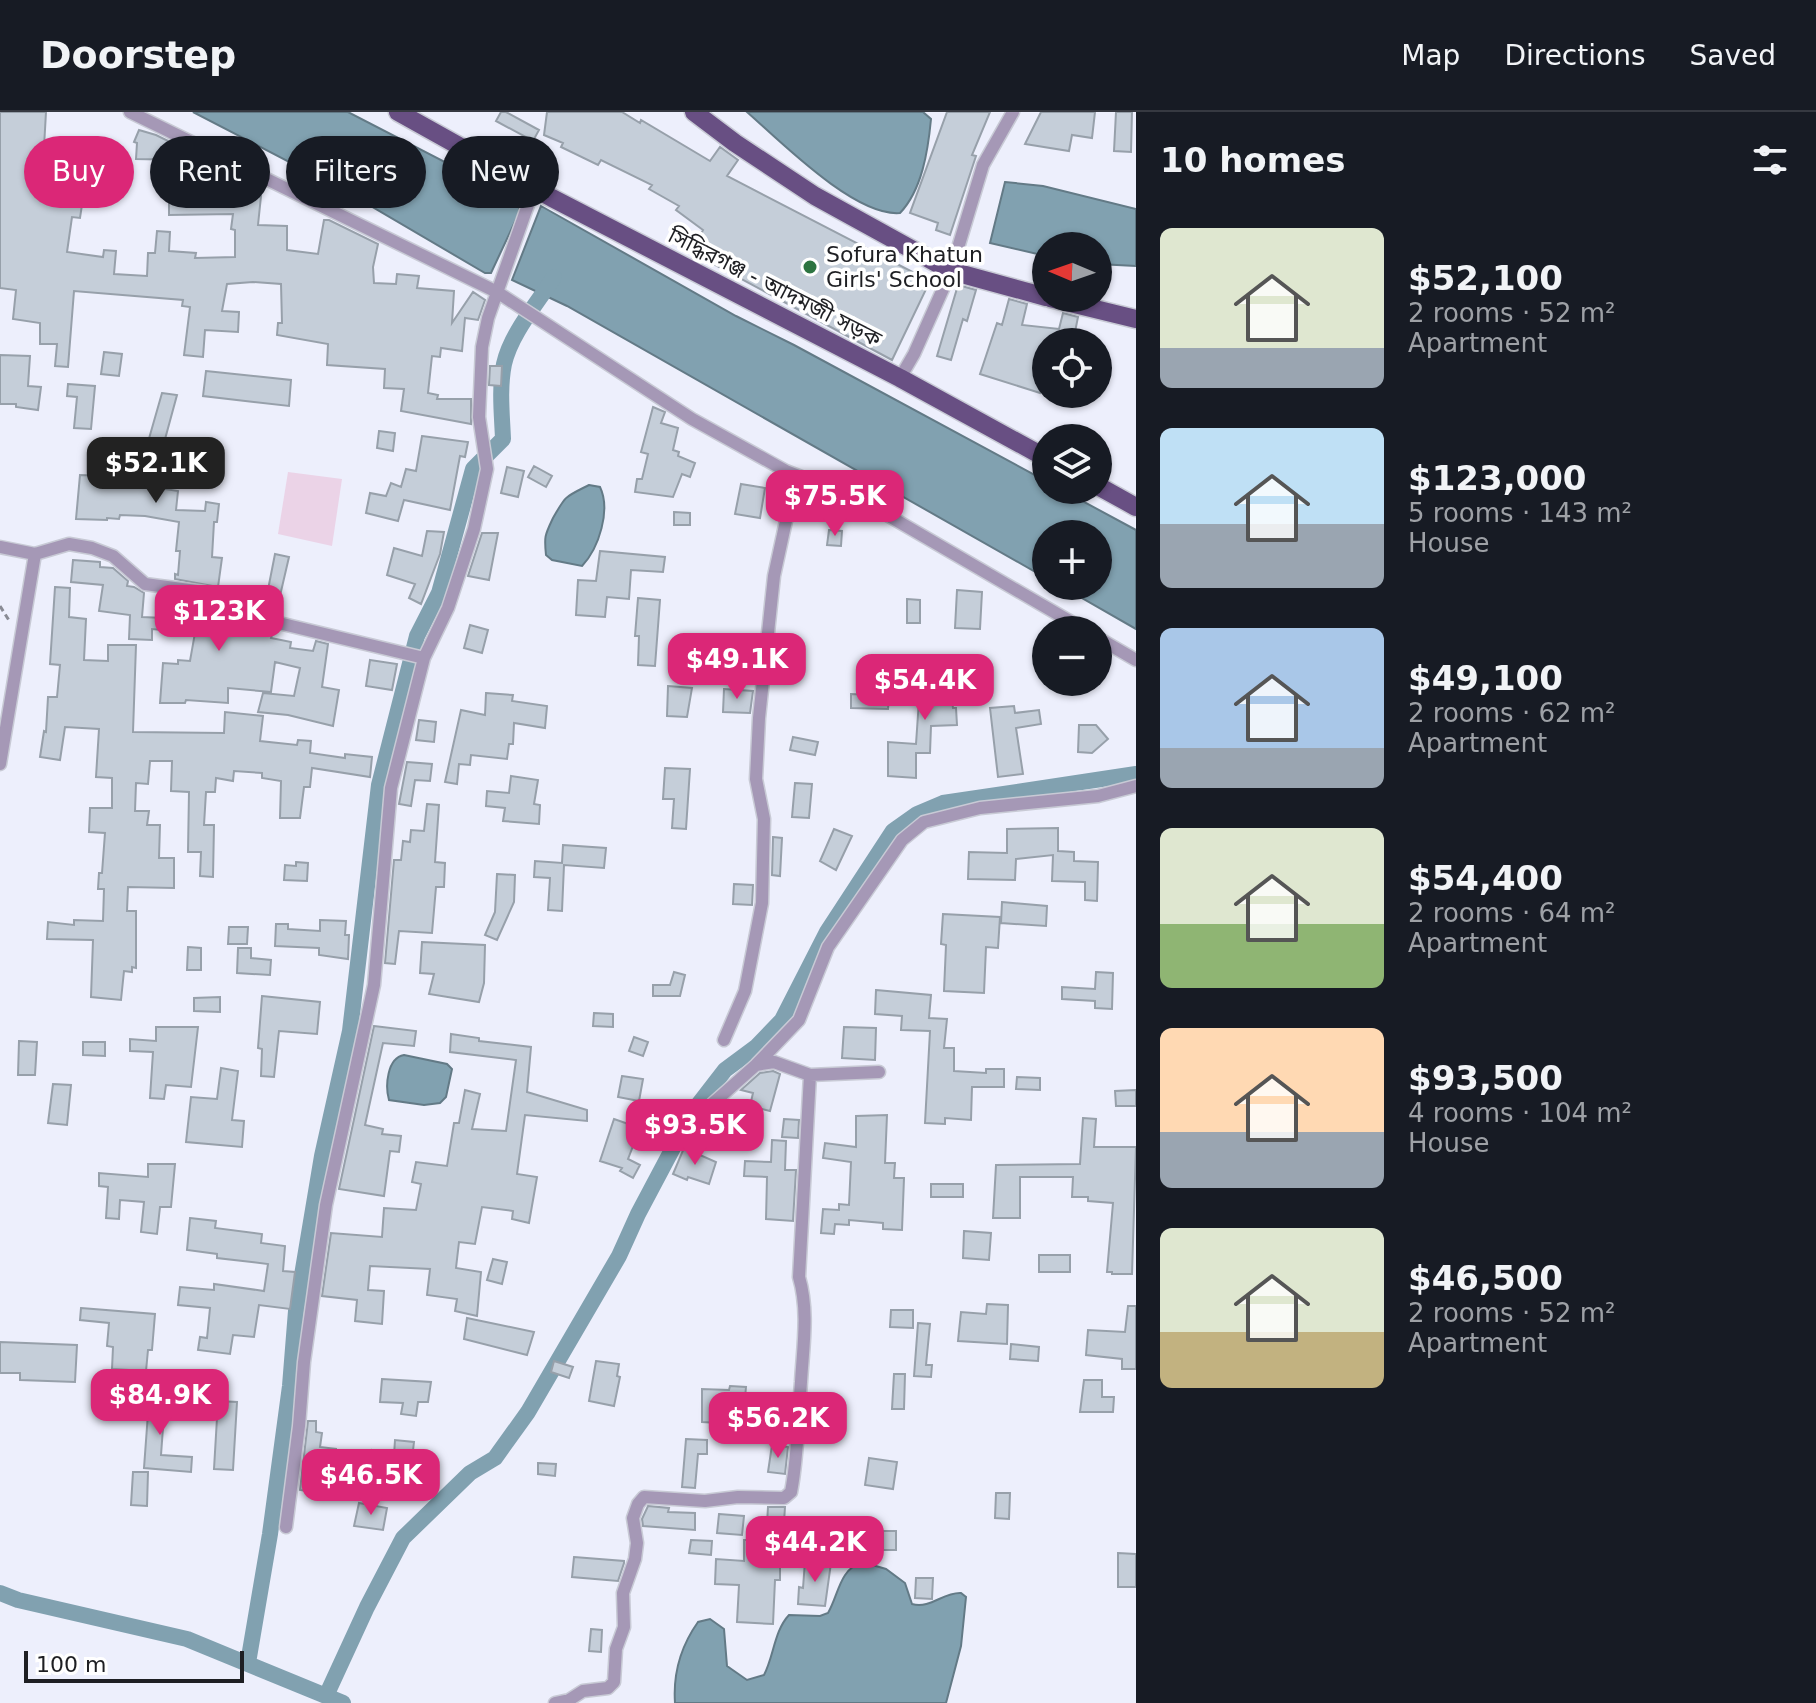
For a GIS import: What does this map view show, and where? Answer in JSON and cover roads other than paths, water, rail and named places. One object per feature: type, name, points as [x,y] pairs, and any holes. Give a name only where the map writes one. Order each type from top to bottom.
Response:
[{"type":"main road","name":"সিদ্ধিরগঞ্জ - আদমজী সড়ক","points":[[398,112],[442,137]]},
{"type":"main road","points":[[694,112],[815,196],[951,271],[1032,294]]},
{"type":"main road","name":"সিদ্ধিরগঞ্জ - আদমজী সড়ক","points":[[559,201],[900,378],[1032,450]]},
{"type":"main road","points":[[1107,312],[1136,319]]},
{"type":"main road","points":[[1112,494],[1136,507]]},
{"type":"street","points":[[130,112],[497,292],[692,419],[796,475],[863,501],[1061,616]]},
{"type":"street","points":[[900,378],[951,271],[983,165],[1013,112]]},
{"type":"street","points":[[286,1527],[304,1362],[326,1205],[374,985],[391,788],[424,658],[462,571],[487,469],[479,417],[482,347],[497,292],[527,208]]},
{"type":"street","points":[[724,1040],[745,991],[762,903],[764,819],[756,779],[759,718],[774,576],[796,475]]},
{"type":"street","points":[[0,547],[35,554],[69,544],[92,548],[113,556],[145,584],[204,592],[228,599],[254,617],[424,658]]},
{"type":"street","points":[[0,764],[35,554]]},
{"type":"street","points":[[1112,646],[1136,660]]},
{"type":"street","points":[[712,1104],[756,1065],[799,1020],[828,947],[902,840],[924,822],[980,808],[1098,796],[1136,786]]},
{"type":"street","points":[[756,1065],[774,1062],[810,1075],[879,1072]]},
{"type":"street","points":[[555,1703],[569,1700],[583,1691],[608,1688],[614,1682],[616,1649],[624,1627],[623,1593],[637,1543],[633,1518],[644,1497],[705,1501],[738,1497],[784,1498],[791,1492],[796,1460],[804,1328],[805,1298],[799,1277],[810,1075]]},
{"type":"water","points":[[193,112],[348,112],[395,136],[286,136],[286,160],[270,152],[270,136],[239,136]]},
{"type":"water","points":[[747,112],[923,112],[931,119],[919,182],[900,213],[882,211],[862,203],[819,175]]},
{"type":"water","points":[[426,152],[442,160],[442,208],[519,208],[491,273],[485,273],[374,208],[426,208]]},
{"type":"water","points":[[1005,182],[1043,186],[1136,209],[1136,266],[1112,265],[1112,232],[1032,232],[1032,253],[990,243]]},
{"type":"water","points":[[540,208],[545,208],[736,316],[1032,473],[1032,504],[1088,504],[1136,530],[1136,629],[1085,600],[1112,600],[1112,520],[1032,520],[1032,570],[567,306],[512,280]]},
{"type":"water","points":[[589,485],[600,487],[604,507],[602,528],[594,549],[582,566],[552,560],[546,555],[545,544],[553,518],[567,497]]},
{"type":"water","points":[[404,1055],[447,1064],[452,1069],[446,1097],[440,1103],[424,1105],[389,1100],[387,1087],[391,1067],[398,1057]]},
{"type":"water","points":[[862,1562],[886,1569],[905,1583],[912,1604],[925,1604],[955,1593],[966,1597],[961,1646],[946,1703],[675,1703],[679,1661],[698,1622],[710,1619],[724,1629],[727,1666],[747,1680],[764,1675],[780,1628],[789,1615],[820,1616],[828,1613],[844,1577]]},
{"type":"waterway","points":[[248,1663],[270,1534],[290,1386],[296,1311],[322,1156],[350,1031],[379,785],[417,636],[439,593],[473,469],[503,439],[501,402],[507,352],[554,277]]},
{"type":"waterway","points":[[326,1696],[403,1538],[470,1473],[495,1458],[528,1412],[619,1256],[691,1114],[725,1070],[756,1047],[782,1020],[827,932],[893,831],[917,814],[943,803],[1136,774]]},
{"type":"waterway","points":[[0,1593],[18,1600],[187,1639],[343,1703]]},
{"type":"place","name":"Sofura Khatun Girls' School","points":[[810,267]]}]
